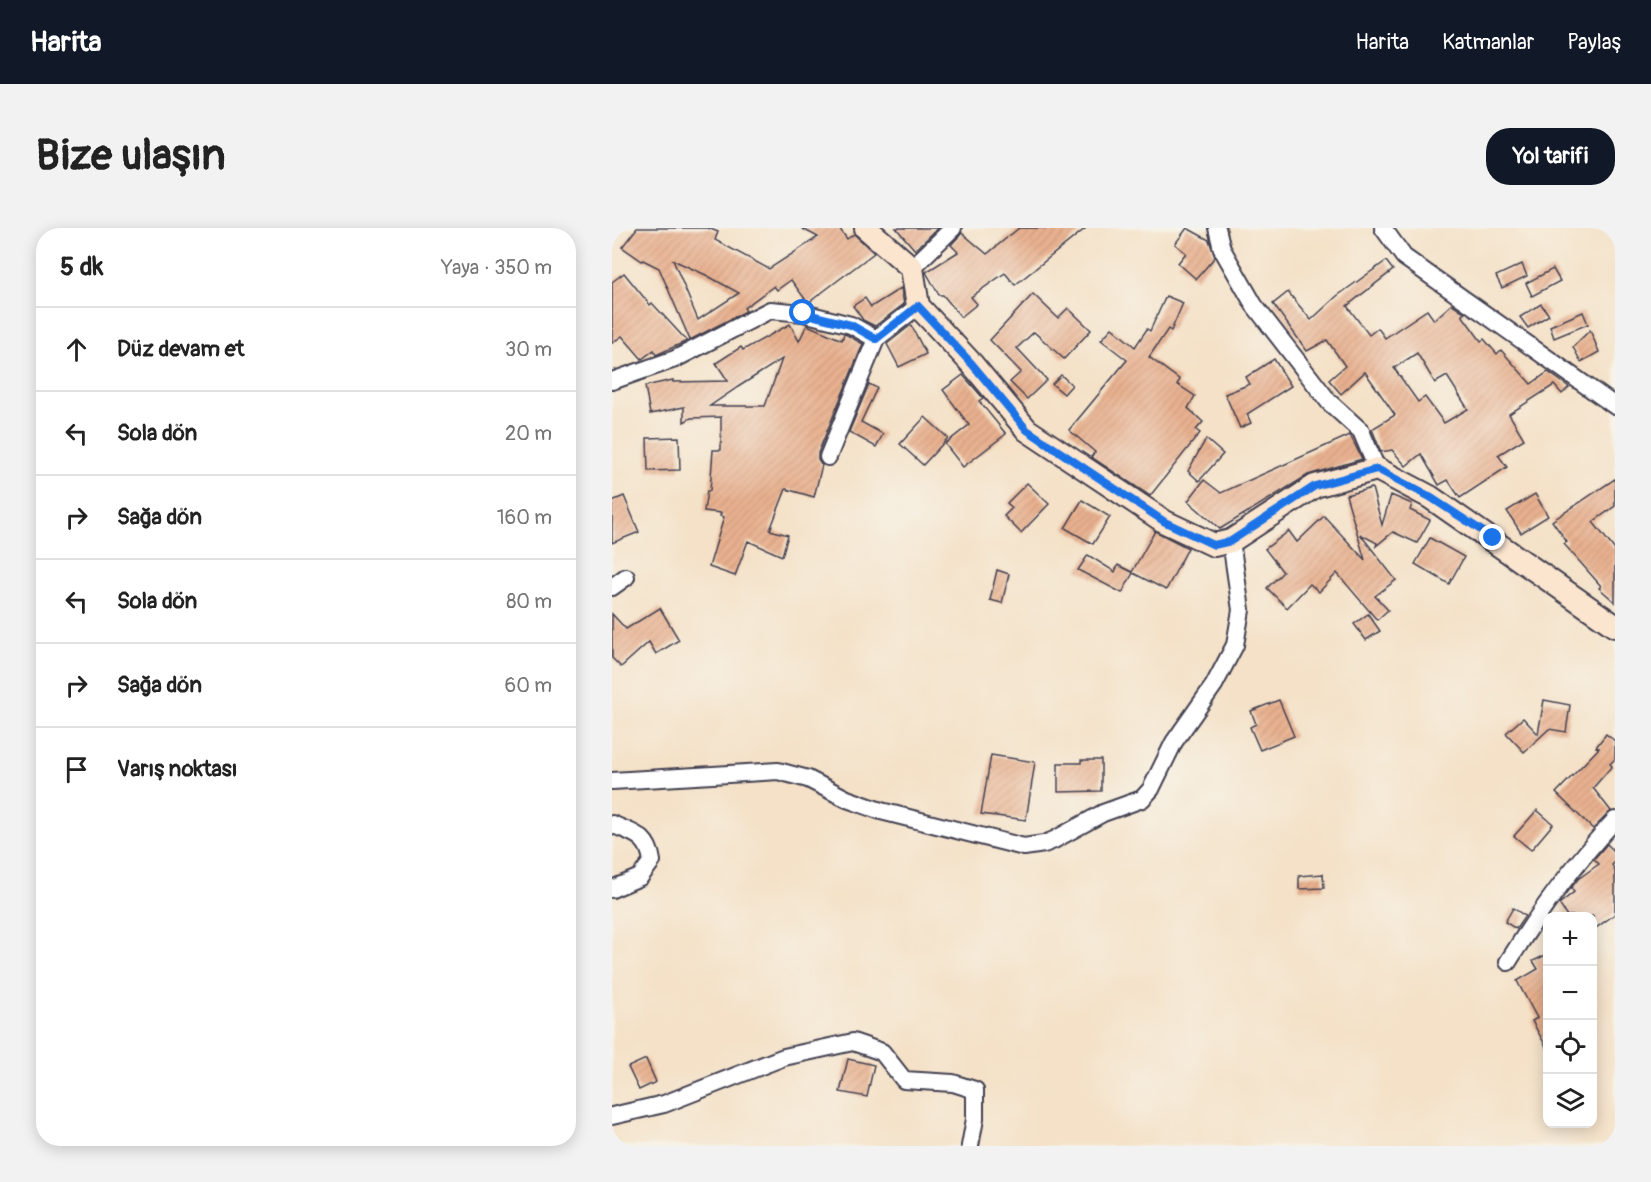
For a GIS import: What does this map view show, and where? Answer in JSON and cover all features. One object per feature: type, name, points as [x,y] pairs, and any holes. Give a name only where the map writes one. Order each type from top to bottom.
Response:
[{"type":"street","points":[[866,228],[912,268],[918,306],[972,364],[1027,430],[1165,522],[1214,545],[1231,541],[1315,486],[1377,469]]},
{"type":"street","points":[[912,268],[953,228]]},
{"type":"street","points":[[1217,228],[1222,249],[1254,305],[1329,402],[1361,431],[1377,469],[1439,503],[1615,626]]},
{"type":"street","points":[[1383,228],[1404,257],[1615,406]]},
{"type":"street","points":[[828,457],[876,339],[918,306]]},
{"type":"street","points":[[612,381],[675,359],[770,310],[803,313],[851,325],[876,339]]},
{"type":"street","points":[[612,781],[778,771],[808,778],[847,799],[881,811],[1024,847],[1044,844],[1103,813],[1142,799],[1151,789],[1174,742],[1214,685],[1235,645],[1241,610],[1231,541]]},
{"type":"street","points":[[612,587],[626,577]]},
{"type":"street","points":[[1508,962],[1547,900],[1583,854],[1615,820]]},
{"type":"street","points":[[612,824],[635,833],[642,839],[650,848],[651,861],[640,877],[612,889]]},
{"type":"street","points":[[612,1116],[664,1104],[784,1057],[853,1042],[882,1052],[904,1080],[953,1083],[975,1090],[975,1119],[970,1146]]},
{"type":"building","points":[[637,228],[708,228],[718,232],[715,240],[769,269],[818,237],[801,228],[839,228],[847,239],[854,234],[874,253],[808,303],[791,280],[777,290],[774,286],[744,308],[746,311],[690,340],[659,268],[642,261],[622,247]],"holes":[[[673,260],[739,293],[698,320]]]},
{"type":"building","points":[[896,228],[938,228],[915,250]]},
{"type":"building","points":[[1019,228],[1086,228],[1015,285],[1005,273],[971,297],[977,304],[961,317],[943,295],[939,295],[926,272],[958,252],[951,245],[962,233],[987,254]]},
{"type":"building","points":[[1187,228],[1209,240],[1215,257],[1196,279],[1178,263],[1186,253],[1175,244]]},
{"type":"building","points":[[1386,261],[1393,270],[1347,306],[1369,335],[1378,328],[1385,338],[1427,310],[1434,320],[1452,304],[1465,313],[1462,315],[1481,341],[1484,339],[1497,354],[1501,350],[1531,384],[1548,372],[1569,387],[1562,394],[1554,385],[1509,414],[1524,439],[1498,455],[1507,467],[1460,498],[1448,480],[1439,485],[1421,454],[1406,466],[1392,450],[1381,452],[1372,429],[1395,415],[1365,372],[1341,394],[1329,380],[1345,366],[1327,340],[1307,351],[1273,304],[1288,292],[1311,320],[1337,296]],"holes":[[[1417,353],[1435,383],[1447,376],[1468,409],[1444,423],[1425,397],[1418,402],[1394,368]]]},
{"type":"building","points":[[1522,264],[1527,276],[1502,288],[1496,276]]},
{"type":"building","points":[[1553,269],[1560,281],[1532,296],[1526,283]]},
{"type":"building","points":[[624,273],[650,305],[652,303],[687,341],[656,355],[654,350],[642,359],[622,336],[612,343],[612,282]]},
{"type":"building","points":[[901,288],[904,304],[875,326],[863,320],[853,306],[865,298],[871,307]]},
{"type":"building","points":[[1033,294],[1058,318],[1068,308],[1091,330],[1064,359],[1034,332],[1017,348],[1047,380],[1027,399],[1010,382],[1021,372],[990,340]]},
{"type":"building","points":[[1166,296],[1183,303],[1171,331],[1168,329],[1149,357],[1180,380],[1177,384],[1195,396],[1188,408],[1203,422],[1196,430],[1200,433],[1150,496],[1091,457],[1095,452],[1069,430],[1127,360],[1101,340],[1112,328],[1135,347],[1147,329],[1150,331]]},
{"type":"building","points":[[1541,304],[1549,315],[1528,328],[1520,317]]},
{"type":"building","points":[[1583,312],[1588,324],[1554,338],[1550,326]]},
{"type":"building","points":[[790,324],[799,341],[807,325],[842,340],[844,334],[847,335],[863,344],[818,453],[818,459],[822,465],[814,497],[786,489],[770,530],[788,535],[782,556],[748,541],[735,576],[709,567],[724,517],[720,516],[721,513],[704,511],[707,491],[710,491],[713,450],[721,450],[721,417],[691,418],[684,422],[684,407],[650,414],[645,386],[673,380],[673,382],[728,381],[716,363],[741,347],[743,350]],"holes":[[[782,359],[765,406],[710,406]]]},
{"type":"building","points":[[911,325],[926,354],[899,367],[887,344]]},
{"type":"building","points":[[1590,330],[1599,352],[1581,362],[1573,347]]},
{"type":"building","points":[[1274,359],[1291,386],[1247,414],[1251,423],[1240,428],[1225,394],[1250,384],[1246,377]]},
{"type":"building","points":[[963,375],[983,398],[979,401],[1006,434],[963,467],[945,444],[969,425],[943,390]]},
{"type":"building","points":[[1061,375],[1072,385],[1064,394],[1052,384]]},
{"type":"building","points":[[869,384],[877,388],[861,422],[883,434],[876,447],[849,432]]},
{"type":"building","points":[[925,417],[948,438],[923,465],[900,444]]},
{"type":"building","points":[[1350,435],[1362,459],[1308,475],[1220,529],[1188,501],[1204,480],[1221,493]]},
{"type":"building","points":[[679,437],[680,470],[648,471],[647,438]]},
{"type":"building","points":[[1206,439],[1223,454],[1199,481],[1188,471]]},
{"type":"building","points":[[1615,479],[1615,506],[1593,522],[1615,550],[1615,602],[1599,588],[1601,586],[1564,544],[1567,542],[1552,521]]},
{"type":"building","points":[[1027,483],[1049,504],[1021,533],[1004,516],[1012,508],[1007,503]]},
{"type":"building","points":[[1372,488],[1382,525],[1391,495],[1412,504],[1410,510],[1430,520],[1417,543],[1393,532],[1376,546],[1377,543],[1360,534],[1396,580],[1375,596],[1388,610],[1377,620],[1337,573],[1319,592],[1310,584],[1287,608],[1267,588],[1283,572],[1265,549],[1289,531],[1297,542],[1324,516],[1365,560],[1346,495]]},
{"type":"building","points":[[1535,494],[1548,516],[1521,533],[1507,511]]},
{"type":"building","points":[[624,496],[639,532],[612,543],[612,501]]},
{"type":"building","points":[[1082,500],[1110,517],[1093,544],[1065,528]]},
{"type":"building","points":[[1155,531],[1188,548],[1166,590],[1133,573],[1122,593],[1078,570],[1088,555],[1115,572],[1118,565],[1132,572]]},
{"type":"building","points":[[1430,538],[1464,557],[1449,584],[1415,564]]},
{"type":"building","points":[[997,570],[1009,574],[1002,603],[990,600]]},
{"type":"building","points":[[660,608],[679,640],[656,654],[649,642],[621,667],[612,658],[612,614],[626,629]]},
{"type":"building","points":[[1368,614],[1380,631],[1366,640],[1354,624]]},
{"type":"building","points":[[1279,700],[1294,736],[1260,750],[1250,727],[1256,724],[1251,711]]},
{"type":"building","points":[[1544,700],[1570,705],[1566,732],[1549,729],[1524,752],[1506,733],[1523,718],[1538,734]]},
{"type":"building","points":[[1606,734],[1615,741],[1615,759],[1610,764],[1612,766],[1593,788],[1611,811],[1593,829],[1556,793],[1599,748],[1596,747]]},
{"type":"building","points":[[991,755],[1035,762],[1026,820],[981,814]]},
{"type":"building","points":[[1081,760],[1101,760],[1101,791],[1058,792],[1058,763],[1081,763]]},
{"type":"building","points":[[1537,810],[1553,824],[1531,850],[1514,836]]},
{"type":"building","points":[[1607,844],[1615,852],[1615,862],[1612,865],[1615,871],[1615,914],[1597,927],[1597,912],[1564,912],[1559,904],[1574,892],[1571,888],[1578,879],[1599,864],[1594,859]]},
{"type":"building","points":[[1323,874],[1324,888],[1299,889],[1299,876]]},
{"type":"building","points":[[1513,908],[1525,916],[1516,929],[1505,922]]},
{"type":"building","points":[[1543,956],[1543,1041],[1532,1021],[1537,1018],[1517,981],[1538,969],[1533,961]]},
{"type":"building","points":[[646,1059],[656,1082],[639,1090],[628,1067]]},
{"type":"building","points":[[848,1059],[874,1065],[867,1097],[840,1092]]},
{"type":"route","points":[[803,313],[851,325],[876,339],[918,306],[972,364],[1027,430],[1165,522],[1214,545],[1231,541],[1315,486],[1377,469],[1430,497],[1493,538]]}]
